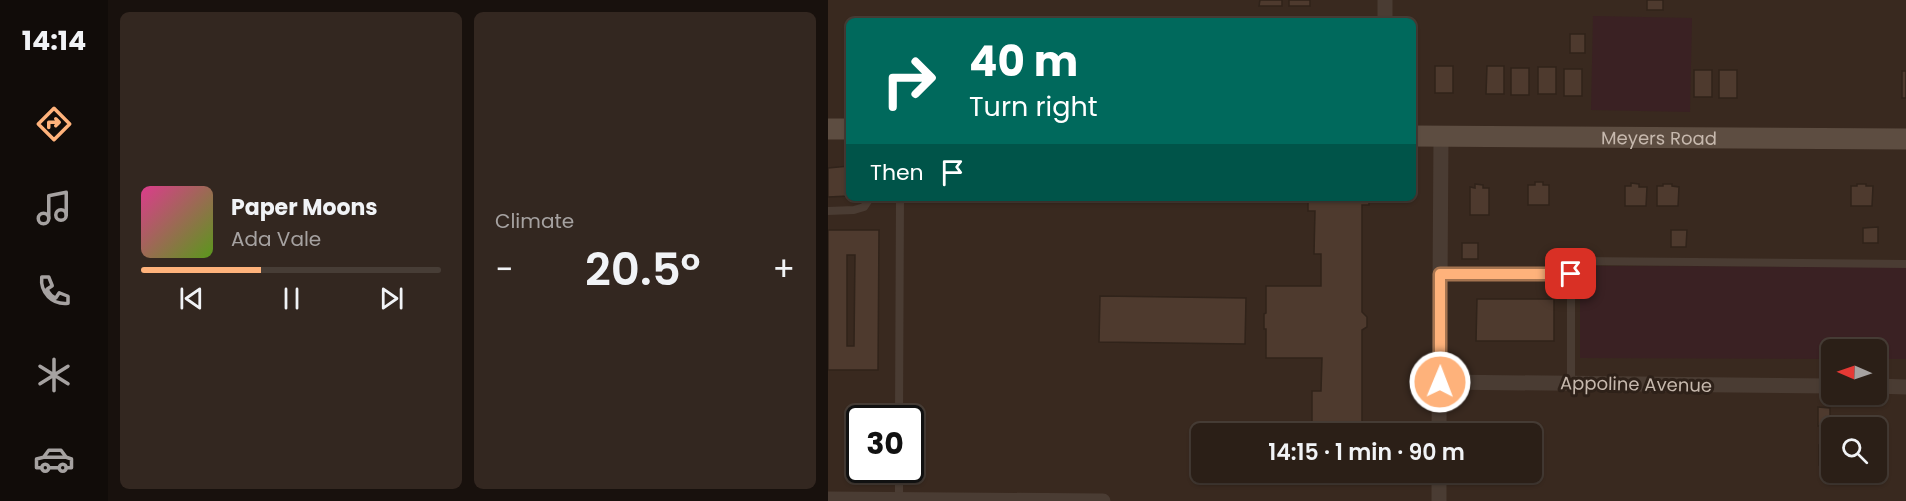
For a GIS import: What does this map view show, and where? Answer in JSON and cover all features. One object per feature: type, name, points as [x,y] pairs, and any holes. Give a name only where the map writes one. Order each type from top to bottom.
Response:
[{"type":"street","points":[[1385,0],[1385,18]]},
{"type":"street","points":[[828,129],[846,129]]},
{"type":"street","name":"Meyers Road","points":[[1416,136],[1906,139]]},
{"type":"street","points":[[1439,423],[1442,136]]},
{"type":"street","name":"Appoline Avenue","points":[[1440,382],[1821,386]]},
{"type":"street","points":[[1887,387],[1906,387]]},
{"type":"street","points":[[1439,483],[1439,501]]},
{"type":"street","points":[[828,499],[1103,501]]},
{"type":"lane","points":[[828,211],[854,210],[864,207],[868,201]]},
{"type":"lane","points":[[899,405],[900,201]]},
{"type":"lane","points":[[1579,261],[1906,264]]},
{"type":"lane","points":[[1440,274],[1571,274],[1571,383]]},
{"type":"lane","points":[[899,483],[899,500]]},
{"type":"shaded area","points":[[1593,16],[1692,18],[1690,112],[1591,110]]},
{"type":"shaded area","points":[[1580,266],[1906,267],[1906,359],[1887,359],[1887,339],[1821,339],[1821,359],[1580,358]]},
{"type":"building","points":[[1260,0],[1282,0],[1282,6],[1259,6]]},
{"type":"building","points":[[1289,0],[1310,0],[1310,6],[1289,6]]},
{"type":"building","points":[[1647,0],[1663,0],[1663,10],[1647,10]]},
{"type":"building","points":[[1570,34],[1585,34],[1585,53],[1570,53]]},
{"type":"building","points":[[1435,66],[1453,66],[1453,93],[1435,93]]},
{"type":"building","points":[[1487,66],[1504,66],[1504,94],[1486,94]]},
{"type":"building","points":[[1538,67],[1556,67],[1556,94],[1538,94]]},
{"type":"building","points":[[1511,68],[1529,68],[1529,95],[1511,95]]},
{"type":"building","points":[[1564,69],[1582,69],[1582,96],[1564,96]]},
{"type":"building","points":[[1694,70],[1712,70],[1712,97],[1694,97]]},
{"type":"building","points":[[1719,70],[1737,70],[1737,98],[1719,98]]},
{"type":"building","points":[[1902,71],[1906,71],[1906,98],[1902,98]]},
{"type":"building","points":[[846,166],[846,196],[828,197],[828,168]]},
{"type":"building","points":[[1535,182],[1549,185],[1549,205],[1528,205],[1528,185],[1535,185]]},
{"type":"building","points":[[1631,183],[1639,184],[1639,187],[1647,187],[1646,206],[1625,206],[1625,186],[1631,186]]},
{"type":"building","points":[[1475,184],[1489,188],[1489,215],[1470,215],[1470,187],[1475,188]]},
{"type":"building","points":[[1663,184],[1679,187],[1678,206],[1657,206],[1657,186],[1663,186]]},
{"type":"building","points":[[1857,184],[1873,186],[1872,206],[1851,206],[1851,186],[1857,186]]},
{"type":"building","points":[[1308,201],[1369,201],[1369,205],[1362,205],[1362,312],[1367,317],[1367,327],[1362,330],[1362,423],[1312,423],[1312,391],[1321,391],[1322,358],[1266,358],[1264,314],[1266,313],[1266,286],[1321,286],[1321,254],[1314,254],[1315,211],[1308,211]]},
{"type":"building","points":[[1878,227],[1878,243],[1863,243],[1863,228]]},
{"type":"building","points":[[828,230],[879,230],[878,370],[828,370]],"holes":[[[847,255],[855,255],[854,346],[847,346]]]},
{"type":"building","points":[[1671,230],[1687,230],[1686,247],[1671,247]]},
{"type":"building","points":[[1462,243],[1478,243],[1478,259],[1462,259]]},
{"type":"building","points":[[1100,296],[1246,298],[1245,344],[1099,342]]},
{"type":"building","points":[[1477,299],[1554,299],[1554,341],[1476,341]]},
{"type":"building","points":[[1818,407],[1830,408],[1830,417],[1821,417],[1821,426],[1818,426]]},
{"type":"building","points":[[1819,445],[1821,445],[1821,465],[1819,465]]},
{"type":"route","points":[[1440,382],[1440,274],[1571,274]]}]
